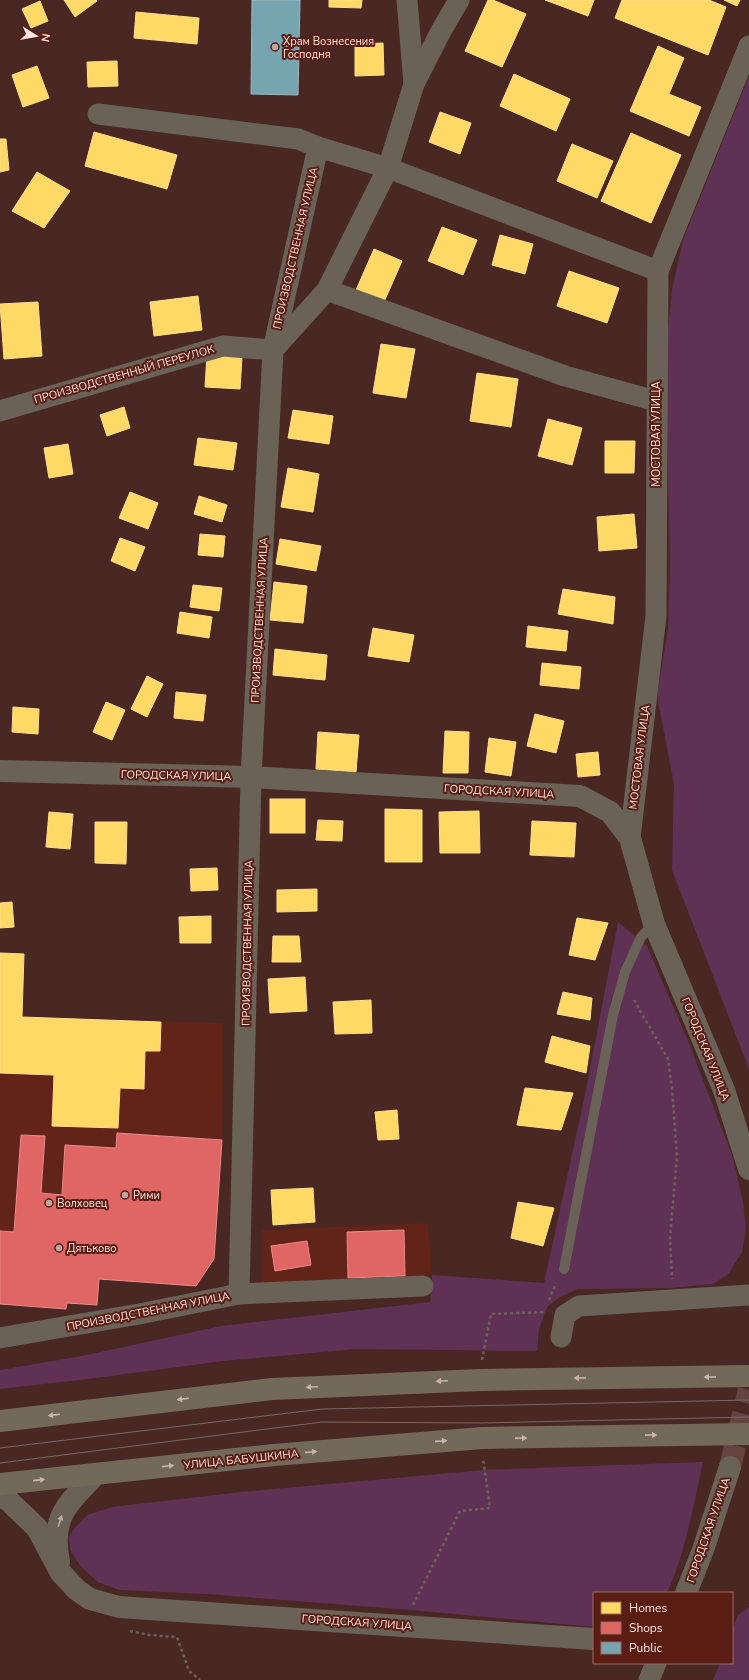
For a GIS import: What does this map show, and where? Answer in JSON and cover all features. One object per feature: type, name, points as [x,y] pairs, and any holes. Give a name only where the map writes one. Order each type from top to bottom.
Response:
[{"type":"main road","points":[[0,1421],[272,1389],[481,1372],[749,1376]]},
{"type":"main road","name":"УЛИЦА БАБУШКИНА","points":[[0,1484],[274,1454],[749,1434]]},
{"type":"street","name":"ПРОИЗВОДСТВЕННАЯ УЛИЦА","points":[[407,0],[414,84]]},
{"type":"street","name":"ПРОИЗВОДСТВЕННАЯ УЛИЦА","points":[[273,350],[327,290],[388,168],[414,84],[441,31],[459,0]]},
{"type":"street","name":"МОСТОВАЯ УЛИЦА","points":[[630,838],[656,616],[656,401],[658,271],[749,46]]},
{"type":"street","points":[[98,114],[298,139],[318,147],[388,168],[658,271]]},
{"type":"street","name":"ПРОИЗВОДСТВЕННАЯ УЛИЦА","points":[[0,1338],[139,1314],[240,1294],[251,777],[273,350],[318,147]]},
{"type":"street","points":[[327,290],[565,376],[656,401]]},
{"type":"street","name":"ПРОИЗВОДСТВЕННЫЙ ПЕРЕУЛОК","points":[[0,411],[223,346],[273,350]]},
{"type":"street","name":"ГОРОДСКАЯ УЛИЦА","points":[[0,771],[251,777],[580,796],[610,812],[630,838],[654,924],[724,1090],[749,1169]]},
{"type":"street","points":[[240,1294],[423,1286]]},
{"type":"street","points":[[561,1337],[565,1315],[579,1306],[749,1295]]},
{"type":"street","name":"ГОРОДСКАЯ УЛИЦА","points":[[686,1592],[703,1550],[730,1467]]},
{"type":"street","points":[[61,1573],[56,1547],[58,1525],[64,1510],[96,1474]]},
{"type":"street","name":"ГОРОДСКАЯ УЛИЦА","points":[[0,1496],[9,1501],[37,1528],[61,1573],[77,1590],[90,1599],[119,1607],[593,1639]]},
{"type":"street","points":[[648,1680],[656,1664]]},
{"type":"lane","points":[[564,1269],[613,1015],[624,974],[641,937],[654,924]]},
{"type":"path","points":[[624,974],[633,999],[668,1059],[672,1088],[677,1156],[670,1237],[671,1268],[675,1299]]},
{"type":"path","points":[[481,1372],[491,1314],[545,1312],[552,1290],[564,1269]]},
{"type":"path","points":[[404,1626],[460,1511],[490,1508],[482,1445]]},
{"type":"shaded area","points":[[749,76],[749,1069],[672,870],[674,784],[657,695],[668,630],[670,565],[667,414],[668,370],[666,350],[672,290],[683,240]]},
{"type":"shaded area","points":[[618,922],[647,946],[689,1043],[733,1158],[743,1202],[746,1229],[742,1252],[729,1273],[713,1284],[670,1288],[578,1289],[560,1297],[548,1306],[539,1329],[537,1351],[356,1349],[223,1361],[0,1389],[0,1370],[82,1356],[221,1326],[430,1302],[432,1275],[544,1283],[585,1095]]},
{"type":"shaded area","points":[[0,953],[24,954],[22,1017],[223,1023],[222,1140],[214,1259],[196,1286],[99,1279],[97,1305],[67,1303],[66,1309],[0,1304]]},
{"type":"shaded area","points":[[428,1223],[432,1275],[262,1283],[262,1230]]},
{"type":"shaded area","points":[[703,1462],[684,1545],[674,1577],[667,1592],[593,1592],[593,1627],[411,1610],[207,1594],[119,1590],[98,1582],[81,1567],[70,1550],[69,1538],[73,1530],[87,1515],[112,1507],[241,1492],[484,1470]]},
{"type":"shaded area","points":[[749,1607],[749,1680],[713,1680],[720,1664],[733,1664],[733,1628],[738,1615]]},
{"type":"building: Homes","points":[[64,0],[96,0],[97,1],[75,17]]},
{"type":"building: Homes","points":[[329,0],[362,0],[361,8],[329,7]]},
{"type":"building: Homes","points":[[488,0],[493,0],[526,14],[502,67],[465,51]]},
{"type":"building: Homes","points":[[545,0],[594,0],[588,16]]},
{"type":"building: Homes","points":[[622,0],[709,0],[726,7],[708,55],[615,18]]},
{"type":"building: Homes","points":[[724,0],[740,0],[737,6]]},
{"type":"building: Homes","points":[[40,1],[48,21],[31,28],[22,9]]},
{"type":"building: Homes","points":[[136,12],[199,18],[197,44],[134,38]]},
{"type":"building: Homes","points":[[383,43],[384,75],[355,76],[355,44]]},
{"type":"building: Homes","points":[[658,46],[684,58],[669,94],[701,107],[689,136],[630,111]]},
{"type":"building: Homes","points":[[117,61],[118,86],[88,87],[87,62]]},
{"type":"building: Homes","points":[[37,66],[49,98],[23,107],[12,75]]},
{"type":"building: Homes","points":[[514,74],[570,99],[556,131],[500,106]]},
{"type":"building: Homes","points":[[440,112],[471,123],[460,154],[429,142]]},
{"type":"building: Homes","points":[[94,132],[177,155],[167,189],[85,166]]},
{"type":"building: Homes","points":[[631,133],[681,155],[651,223],[601,201]]},
{"type":"building: Homes","points":[[0,139],[6,139],[9,170],[0,172]]},
{"type":"building: Homes","points":[[572,144],[613,161],[597,198],[557,181]]},
{"type":"building: Homes","points":[[37,172],[70,191],[44,228],[12,211]]},
{"type":"building: Homes","points":[[442,227],[477,240],[463,275],[428,261]]},
{"type":"building: Homes","points":[[500,235],[533,244],[525,274],[492,265]]},
{"type":"building: Homes","points":[[374,249],[402,261],[384,302],[356,290]]},
{"type":"building: Homes","points":[[569,271],[619,288],[607,323],[557,306]]},
{"type":"building: Homes","points":[[198,296],[202,330],[154,336],[150,302]]},
{"type":"building: Homes","points":[[38,302],[42,356],[4,359],[0,304]]},
{"type":"building: Homes","points":[[381,344],[415,349],[406,398],[373,393]]},
{"type":"building: Homes","points":[[207,355],[242,357],[240,389],[205,387]]},
{"type":"building: Homes","points":[[477,373],[518,379],[511,427],[470,421]]},
{"type":"building: Homes","points":[[124,407],[130,428],[107,436],[100,415]]},
{"type":"building: Homes","points":[[293,410],[333,416],[329,444],[288,438]]},
{"type":"building: Homes","points":[[548,419],[582,428],[572,465],[538,456]]},
{"type":"building: Homes","points":[[198,438],[237,443],[233,470],[194,465]]},
{"type":"building: Homes","points":[[605,441],[635,441],[634,473],[605,473]]},
{"type":"building: Homes","points":[[68,444],[73,474],[49,478],[44,448]]},
{"type":"building: Homes","points":[[288,468],[319,474],[313,512],[281,507]]},
{"type":"building: Homes","points":[[130,492],[158,503],[148,529],[119,518]]},
{"type":"building: Homes","points":[[199,496],[227,505],[222,522],[194,514]]},
{"type":"building: Homes","points":[[634,514],[637,548],[599,551],[597,517]]},
{"type":"building: Homes","points":[[200,534],[225,536],[223,557],[198,555]]},
{"type":"building: Homes","points":[[120,538],[145,547],[135,571],[111,561]]},
{"type":"building: Homes","points":[[280,539],[321,546],[316,571],[276,564]]},
{"type":"building: Homes","points":[[274,582],[307,586],[303,623],[270,620]]},
{"type":"building: Homes","points":[[193,585],[222,588],[219,611],[190,607]]},
{"type":"building: Homes","points":[[563,589],[615,597],[613,624],[558,614]]},
{"type":"building: Homes","points":[[180,612],[212,617],[209,638],[177,633]]},
{"type":"building: Homes","points":[[528,626],[568,631],[566,651],[526,647]]},
{"type":"building: Homes","points":[[373,628],[414,635],[409,662],[368,656]]},
{"type":"building: Homes","points":[[275,649],[327,655],[325,680],[273,675]]},
{"type":"building: Homes","points":[[542,663],[581,667],[579,689],[540,685]]},
{"type":"building: Homes","points":[[147,676],[163,684],[147,717],[131,709]]},
{"type":"building: Homes","points":[[176,692],[206,695],[203,721],[174,718]]},
{"type":"building: Homes","points":[[106,702],[125,710],[112,740],[93,732]]},
{"type":"building: Homes","points":[[13,707],[39,709],[38,734],[12,732]]},
{"type":"building: Homes","points":[[535,714],[564,721],[556,753],[527,746]]},
{"type":"building: Homes","points":[[445,731],[469,732],[468,773],[443,773]]},
{"type":"building: Homes","points":[[318,732],[359,735],[356,772],[316,769]]},
{"type":"building: Homes","points":[[489,738],[516,742],[511,776],[485,772]]},
{"type":"building: Homes","points":[[598,752],[600,775],[578,777],[576,754]]},
{"type":"building: Homes","points":[[270,799],[305,799],[305,833],[270,833]]},
{"type":"building: Homes","points":[[385,809],[422,810],[422,862],[385,862]]},
{"type":"building: Homes","points":[[479,811],[480,853],[440,853],[439,812]]},
{"type":"building: Homes","points":[[49,812],[73,814],[70,849],[46,847]]},
{"type":"building: Homes","points":[[318,820],[343,821],[342,841],[316,840]]},
{"type":"building: Homes","points":[[532,821],[576,823],[574,857],[530,855]]},
{"type":"building: Homes","points":[[95,822],[127,822],[126,864],[95,863]]},
{"type":"building: Homes","points":[[217,868],[218,890],[191,891],[190,869]]},
{"type":"building: Homes","points":[[317,889],[317,911],[277,912],[277,890]]},
{"type":"building: Homes","points":[[12,902],[14,927],[0,928],[0,903]]},
{"type":"building: Homes","points":[[211,916],[211,943],[180,943],[179,917]]},
{"type":"building: Homes","points":[[577,918],[608,923],[595,960],[569,955]]},
{"type":"building: Homes","points":[[273,936],[299,936],[301,962],[272,962]]},
{"type":"building: Homes","points":[[0,953],[24,954],[22,1017],[161,1022],[160,1051],[145,1051],[144,1089],[120,1088],[118,1128],[52,1126],[54,1075],[0,1073]]},
{"type":"building: Homes","points":[[305,977],[307,1011],[270,1013],[268,979]]},
{"type":"building: Homes","points":[[563,992],[592,998],[590,1020],[557,1014]]},
{"type":"building: Homes","points":[[371,1000],[372,1033],[335,1034],[333,1002]]},
{"type":"building: Homes","points":[[552,1036],[590,1046],[586,1073],[545,1062]]},
{"type":"building: Homes","points":[[525,1088],[573,1093],[561,1130],[517,1125]]},
{"type":"building: Homes","points":[[397,1110],[399,1139],[378,1140],[375,1112]]},
{"type":"building: Homes","points":[[313,1188],[315,1222],[273,1225],[271,1190]]},
{"type":"building: Homes","points":[[518,1202],[554,1208],[543,1246],[511,1238]]},
{"type":"building: Shops","points":[[117,1133],[222,1140],[214,1259],[196,1286],[99,1279],[97,1305],[67,1303],[66,1309],[0,1304],[0,1231],[14,1232],[21,1135],[45,1136],[41,1193],[62,1195],[65,1145],[116,1148]]},
{"type":"building: Shops","points":[[404,1230],[405,1276],[348,1278],[347,1232]]},
{"type":"building: Shops","points":[[307,1241],[311,1265],[275,1271],[271,1246]]},
{"type":"building: Public","name":"Храм Вознесения Господня","points":[[252,0],[300,0],[298,95],[251,94]]},
{"type":"tunnel","points":[[730,1467],[749,1390]]},
{"type":"tram line","points":[[0,1448],[322,1409],[749,1400]]},
{"type":"tram line","points":[[0,1463],[322,1422],[481,1423],[749,1417]]},
{"type":"place","name":"Храм Вознесения Господня","points":[[275,47]]},
{"type":"place","name":"Рими","points":[[125,1195]]},
{"type":"place","name":"Волховец","points":[[49,1203]]},
{"type":"place","name":"Дятьково","points":[[59,1248]]}]
